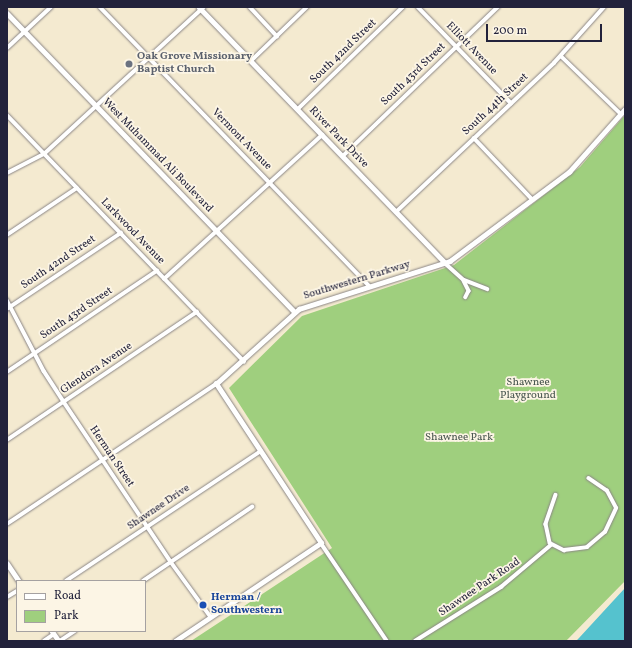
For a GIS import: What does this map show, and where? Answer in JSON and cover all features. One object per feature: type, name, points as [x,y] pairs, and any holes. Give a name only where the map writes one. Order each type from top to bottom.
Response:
[{"type":"street","points":[[7,48],[51,7]]},
{"type":"street","name":"Vermont Avenue","points":[[100,7],[370,286]]},
{"type":"street","points":[[250,7],[277,36]]},
{"type":"street","points":[[251,61],[307,7]]},
{"type":"street","name":"South 42nd Street","points":[[298,110],[403,7]]},
{"type":"street","name":"Elliott Avenue","points":[[418,7],[511,104]]},
{"type":"street","name":"South 43rd Street","points":[[343,156],[498,7]]},
{"type":"street","name":"South 44th Street","points":[[396,212],[561,56],[604,7]]},
{"type":"street","points":[[7,173],[44,154],[202,8]]},
{"type":"street","name":"River Park Drive","points":[[202,8],[445,263],[464,280],[487,289]]},
{"type":"street","name":"West Muhammad Ali Boulevard","points":[[7,13],[295,312]]},
{"type":"street","points":[[561,56],[620,114]]},
{"type":"street","name":"Southwestern Parkway","points":[[216,384],[244,361],[295,312],[305,306],[445,263],[574,167],[625,109]]},
{"type":"street","name":"Larkwood Avenue","points":[[7,115],[244,361]]},
{"type":"street","points":[[164,279],[322,135]]},
{"type":"street","points":[[474,138],[532,199]]},
{"type":"street","points":[[7,235],[77,188]]},
{"type":"street","name":"South 42nd Street","points":[[9,308],[120,233]]},
{"type":"street","name":"South 43rd Street","points":[[7,372],[157,272]]},
{"type":"street","points":[[464,280],[469,290],[466,297]]},
{"type":"street","name":"Herman Street","points":[[7,300],[9,308],[64,402],[147,527],[211,617]]},
{"type":"street","name":"Glendora Avenue","points":[[7,440],[197,312]]},
{"type":"street","points":[[7,524],[216,384],[387,641]]},
{"type":"street","name":"Shawnee Drive","points":[[68,580],[261,451]]},
{"type":"street","points":[[556,495],[546,524],[551,546],[564,550],[582,548],[599,538],[608,526],[616,508],[607,492],[589,479]]},
{"type":"street","points":[[144,580],[252,507]]},
{"type":"street","points":[[175,641],[322,543]]},
{"type":"street","name":"Shawnee Park Road","points":[[415,641],[501,587],[551,546]]},
{"type":"street","points":[[7,563],[18,580]]},
{"type":"street","points":[[7,597],[16,592]]},
{"type":"street","points":[[44,641],[53,633],[59,641],[73,632]]},
{"type":"green space","name":"Shawnee Park","points":[[625,115],[625,581],[566,641],[191,641],[332,548],[229,388],[302,316],[454,265],[580,167]]},
{"type":"water","points":[[625,588],[625,641],[576,641],[579,638]]},
{"type":"place","name":"Oak Grove Missionary Baptist Church","points":[[129,64]]},
{"type":"place","name":"Herman / Southwestern","points":[[203,605]]},
{"type":"park label","name":"Shawnee Playground","points":[[528,390]]}]
